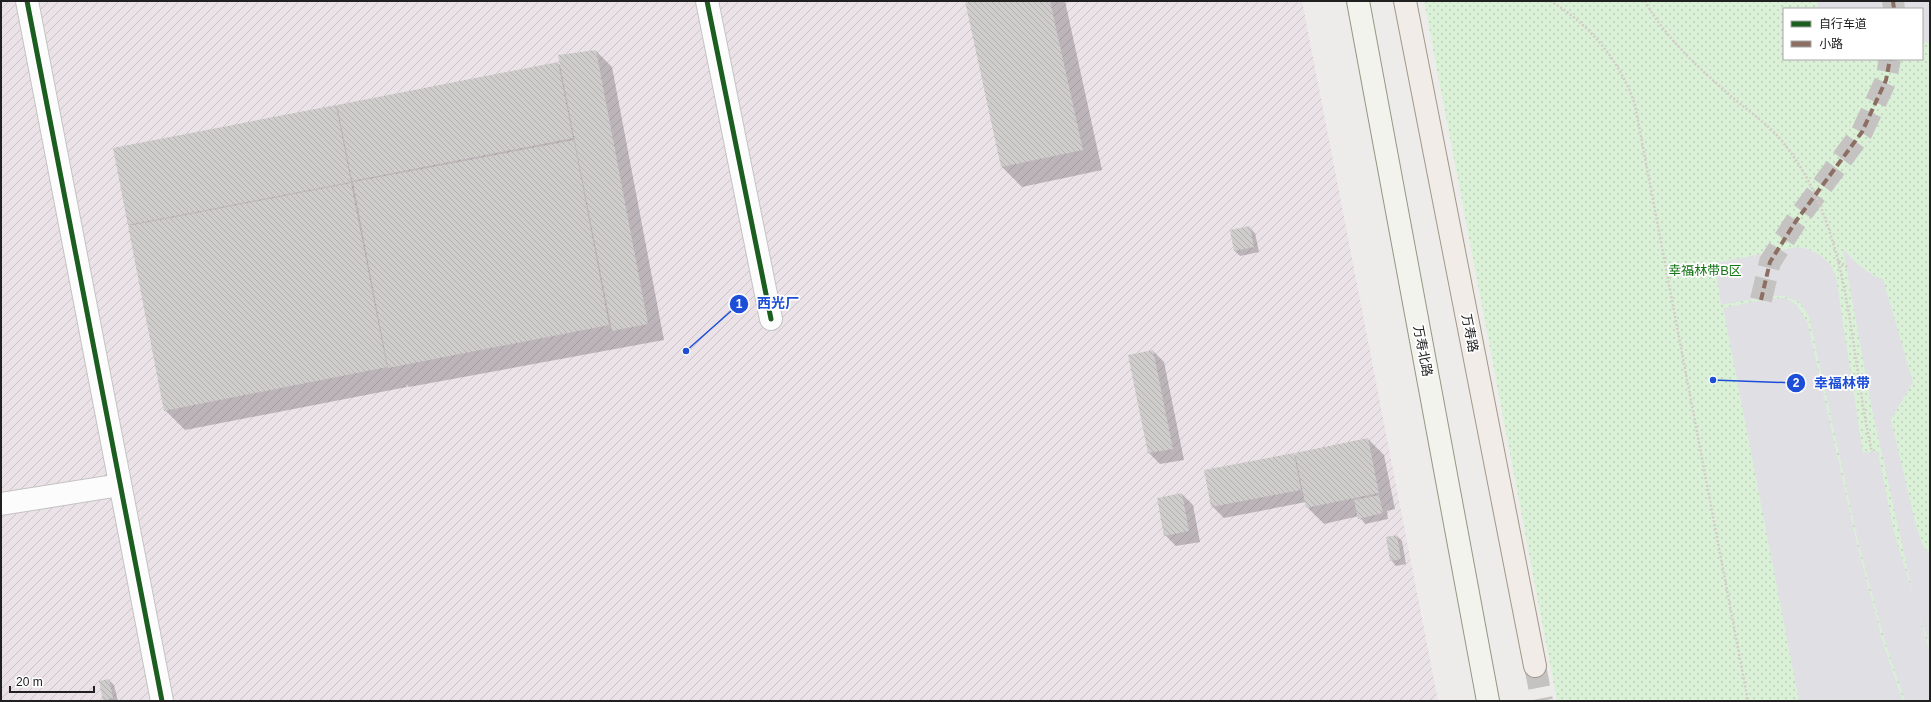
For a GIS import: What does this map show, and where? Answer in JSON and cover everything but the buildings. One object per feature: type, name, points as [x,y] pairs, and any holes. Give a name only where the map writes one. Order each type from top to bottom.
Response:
[{"type":"main road","name":"万寿北路","points":[[1358,1],[1488,701]]},
{"type":"main road","name":"万寿路","points":[[1405,1],[1535,666]]},
{"type":"street","points":[[27,1],[162,701]]},
{"type":"street","points":[[707,1],[771,319]]},
{"type":"street","points":[[1,504],[120,485]]},
{"type":"path","points":[[1550,1],[1581,22],[1596,39],[1622,73],[1635,105],[1748,701]]},
{"type":"path","points":[[1645,1],[1680,48],[1733,98],[1758,117],[1782,141],[1799,164],[1814,191],[1838,261],[1845,287],[1857,376],[1872,452]]},
{"type":"path","points":[[1838,261],[1846,267]]},
{"type":"shaded area","points":[[1,1],[1302,1],[1438,701],[1,701]]},
{"type":"shaded area","points":[[1817,1],[1930,1],[1930,42],[1923,43],[1923,8],[1818,8]]},
{"type":"shaded area","points":[[1797,247],[1808,249],[1820,255],[1831,265],[1836,277],[1863,453],[1878,451],[1894,532],[1913,594],[1871,405],[1843,249],[1860,266],[1874,276],[1883,279],[1913,382],[1891,420],[1916,525],[1922,544],[1930,555],[1930,645],[1919,616],[1930,652],[1930,701],[1905,701],[1887,649],[1859,546],[1809,317],[1800,303],[1785,296],[1770,296],[1721,305],[1715,263]]},
{"type":"shaded area","points":[[1770,298],[1786,298],[1797,305],[1808,324],[1858,548],[1885,649],[1903,701],[1799,701],[1723,308]]},
{"type":"green space","name":"幸福林带B区","points":[[1424,1],[1930,1],[1930,701],[1557,701]]},
{"type":"tunnel","points":[[1893,1],[1894,8]]},
{"type":"tunnel","points":[[1761,300],[1770,262],[1796,221],[1862,132],[1886,80],[1890,60]]},
{"type":"tunnel","points":[[1535,666],[1542,701]]},
{"type":"marked path","points":[[1893,1],[1894,8]]},
{"type":"marked path","points":[[1761,300],[1770,262],[1796,221],[1862,132],[1886,80],[1890,60]]},
{"type":"cycle path","points":[[27,1],[162,701]]},
{"type":"cycle path","points":[[707,1],[771,319]]},
{"type":"place","name":"西光厂","points":[[686,351]]},
{"type":"place","name":"幸福林带","points":[[1713,380]]}]
